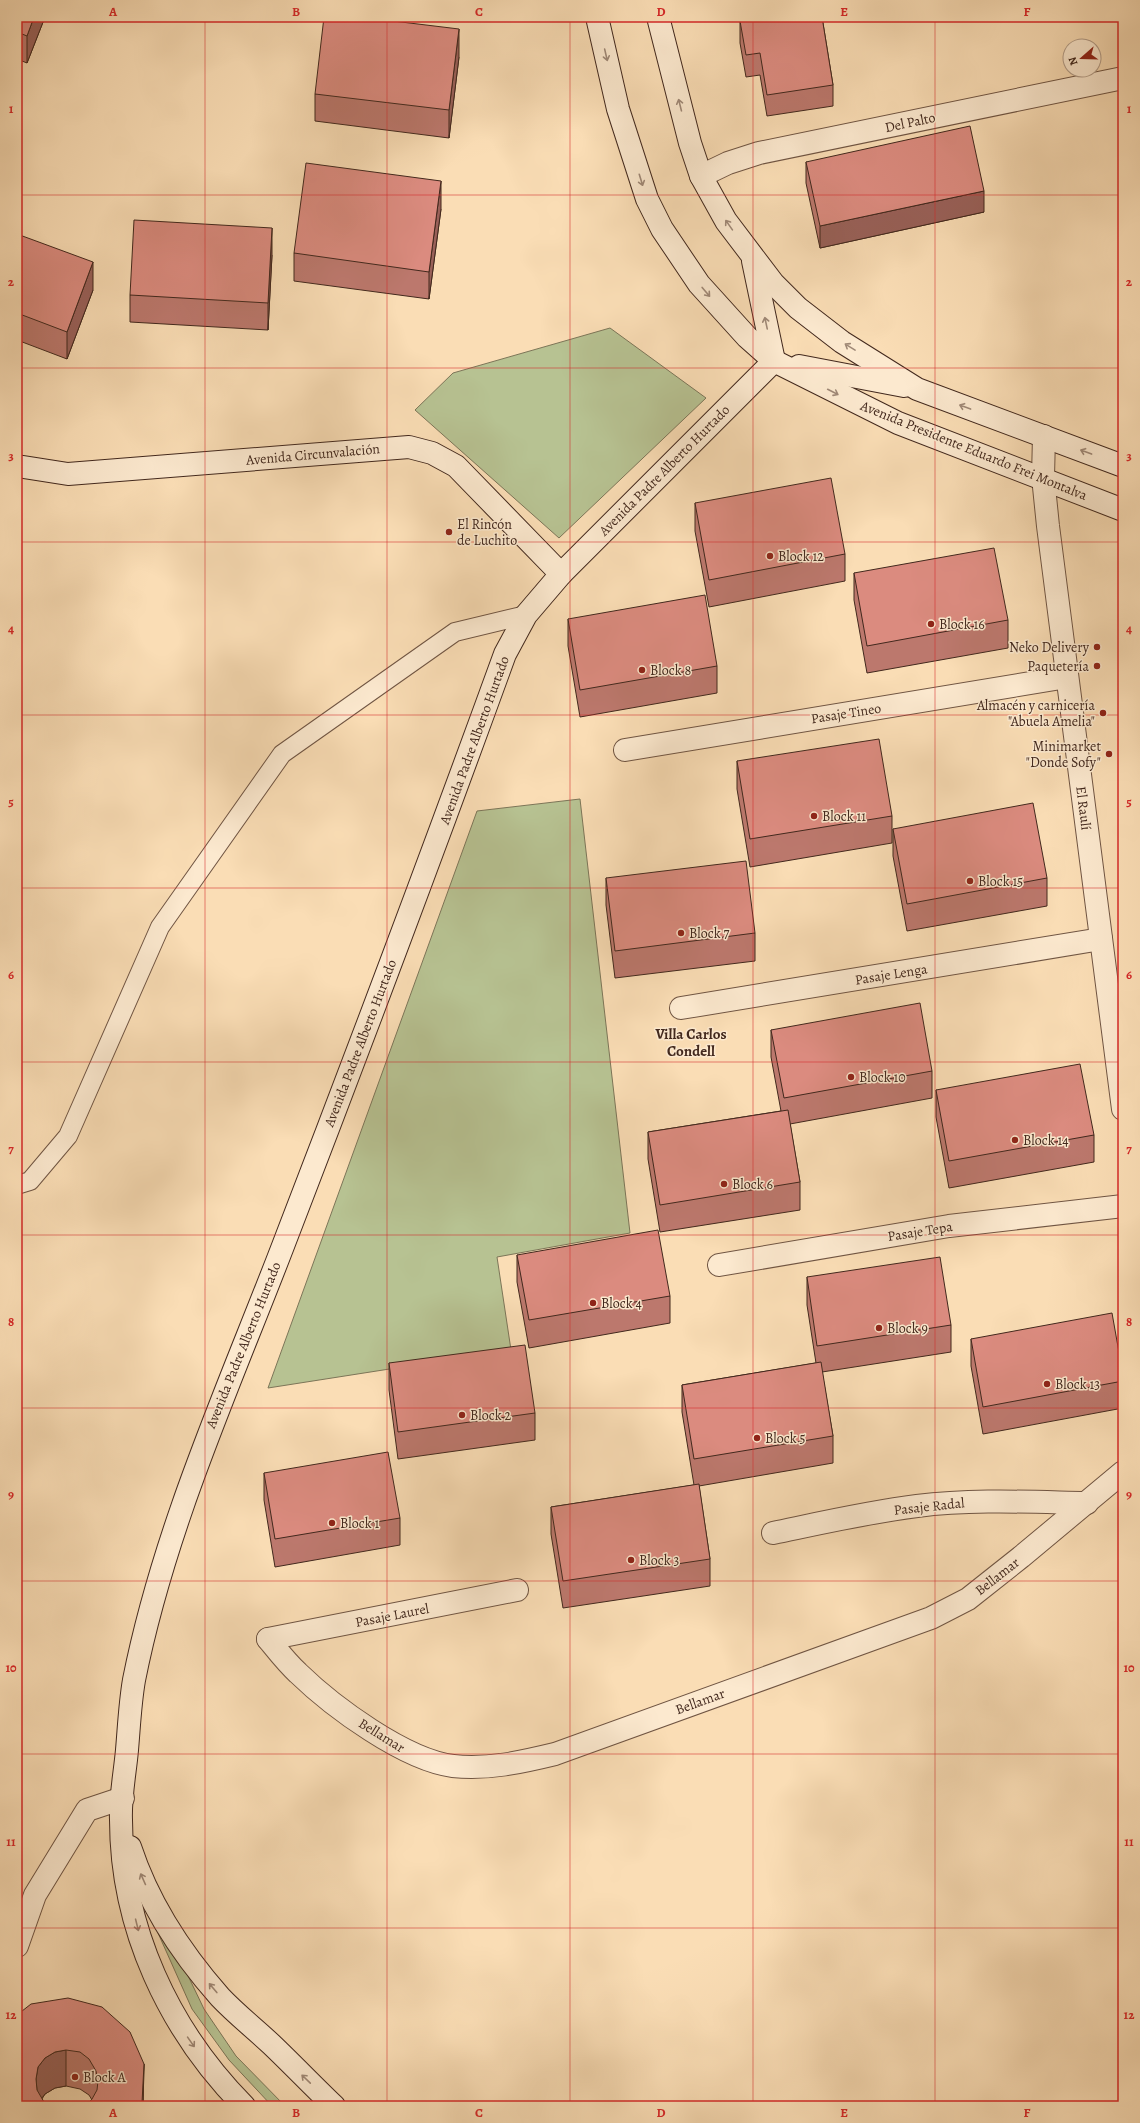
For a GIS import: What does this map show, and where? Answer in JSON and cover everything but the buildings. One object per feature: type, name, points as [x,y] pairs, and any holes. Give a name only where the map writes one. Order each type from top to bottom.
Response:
[{"type":"street","name":"Avenida Presidente Eduardo Frei Montalva","points":[[597,17],[618,110],[646,199],[662,229],[699,284],[746,337],[774,361],[898,423],[1043,477],[1123,510]]},
{"type":"street","points":[[658,17],[690,143],[701,176],[726,221],[773,283],[798,308],[842,342],[916,389]]},
{"type":"street","name":"Del Palto","points":[[701,176],[728,163],[759,153],[1123,78]]},
{"type":"street","points":[[752,256],[774,361],[916,389],[1123,466]]},
{"type":"street","name":"Avenida Padre Alberto Hurtado","points":[[244,2106],[208,2065],[166,2002],[150,1967],[138,1931],[129,1893],[123,1855],[122,1808],[134,1683],[167,1550],[200,1456],[343,1089],[505,654],[526,615],[561,574],[774,361]]},
{"type":"street","name":"El Raulí","points":[[1044,436],[1043,477],[1067,677],[1123,1109]]},
{"type":"street","name":"Avenida Circunvalación","points":[[17,466],[68,474],[409,447],[432,453],[456,466],[561,574]]},
{"type":"street","name":"Pasaje Tineo","points":[[625,750],[1067,677]]},
{"type":"street","name":"Pasaje Lenga","points":[[681,1008],[1101,939]]},
{"type":"street","name":"Pasaje Tepa","points":[[719,1265],[949,1226],[1123,1206]]},
{"type":"street","name":"Bellamar","points":[[268,1639],[298,1673],[341,1708],[382,1737],[416,1756],[452,1766],[485,1767],[517,1763],[555,1754],[931,1618],[968,1599],[1123,1472]]},
{"type":"street","name":"Pasaje Radal","points":[[773,1533],[846,1518],[917,1506],[989,1501],[1087,1503]]},
{"type":"street","name":"Pasaje Laurel","points":[[268,1639],[517,1590]]},
{"type":"street","points":[[17,1946],[35,1895],[87,1810],[122,1808]]},
{"type":"street","name":"Avenida Padre Alberto Hurtado","points":[[122,1808],[133,1856],[150,1894],[170,1931],[193,1965],[244,2022],[270,2044],[334,2106]]},
{"type":"lane","points":[[17,1185],[30,1181],[68,1136],[160,927],[282,754],[455,632],[526,615]]},
{"type":"green space","points":[[610,328],[706,398],[559,538],[415,410],[453,373]]},
{"type":"green space","points":[[580,799],[630,1233],[497,1257],[511,1350],[268,1388],[477,811]]},
{"type":"green space","points":[[167,1932],[204,2009],[236,2056],[285,2106],[272,2106],[229,2060],[192,2009],[158,1933]]},
{"type":"place","name":"El Rincón de Luchito","points":[[449,532]]},
{"type":"place","name":"Block 12","points":[[770,556]]},
{"type":"place","name":"Block 16","points":[[931,624]]},
{"type":"place","name":"Neko Delivery","points":[[1097,647]]},
{"type":"place","name":"Paquetería","points":[[1097,666]]},
{"type":"place","name":"Block 8","points":[[642,670]]},
{"type":"place","name":"Almacén y carnicería \"Abuela Amelia\"","points":[[1103,713]]},
{"type":"place","name":"Minimarket \"Donde Sofy\"","points":[[1109,754]]},
{"type":"place","name":"Block 11","points":[[814,816]]},
{"type":"place","name":"Block 15","points":[[970,881]]},
{"type":"place","name":"Block 7","points":[[681,933]]},
{"type":"place","name":"Block 10","points":[[851,1077]]},
{"type":"place","name":"Block 14","points":[[1015,1140]]},
{"type":"place","name":"Block 6","points":[[724,1184]]},
{"type":"place","name":"Block 4","points":[[593,1303]]},
{"type":"place","name":"Block 9","points":[[879,1328]]},
{"type":"place","name":"Block 13","points":[[1047,1384]]},
{"type":"place","name":"Block 2","points":[[462,1415]]},
{"type":"place","name":"Block 5","points":[[757,1438]]},
{"type":"place","name":"Block 1","points":[[332,1523]]},
{"type":"place","name":"Block 3","points":[[631,1560]]},
{"type":"place","name":"Block A","points":[[75,2077]]},
{"type":"district","name":"Villa Carlos Condell","points":[[691,1042]]}]
